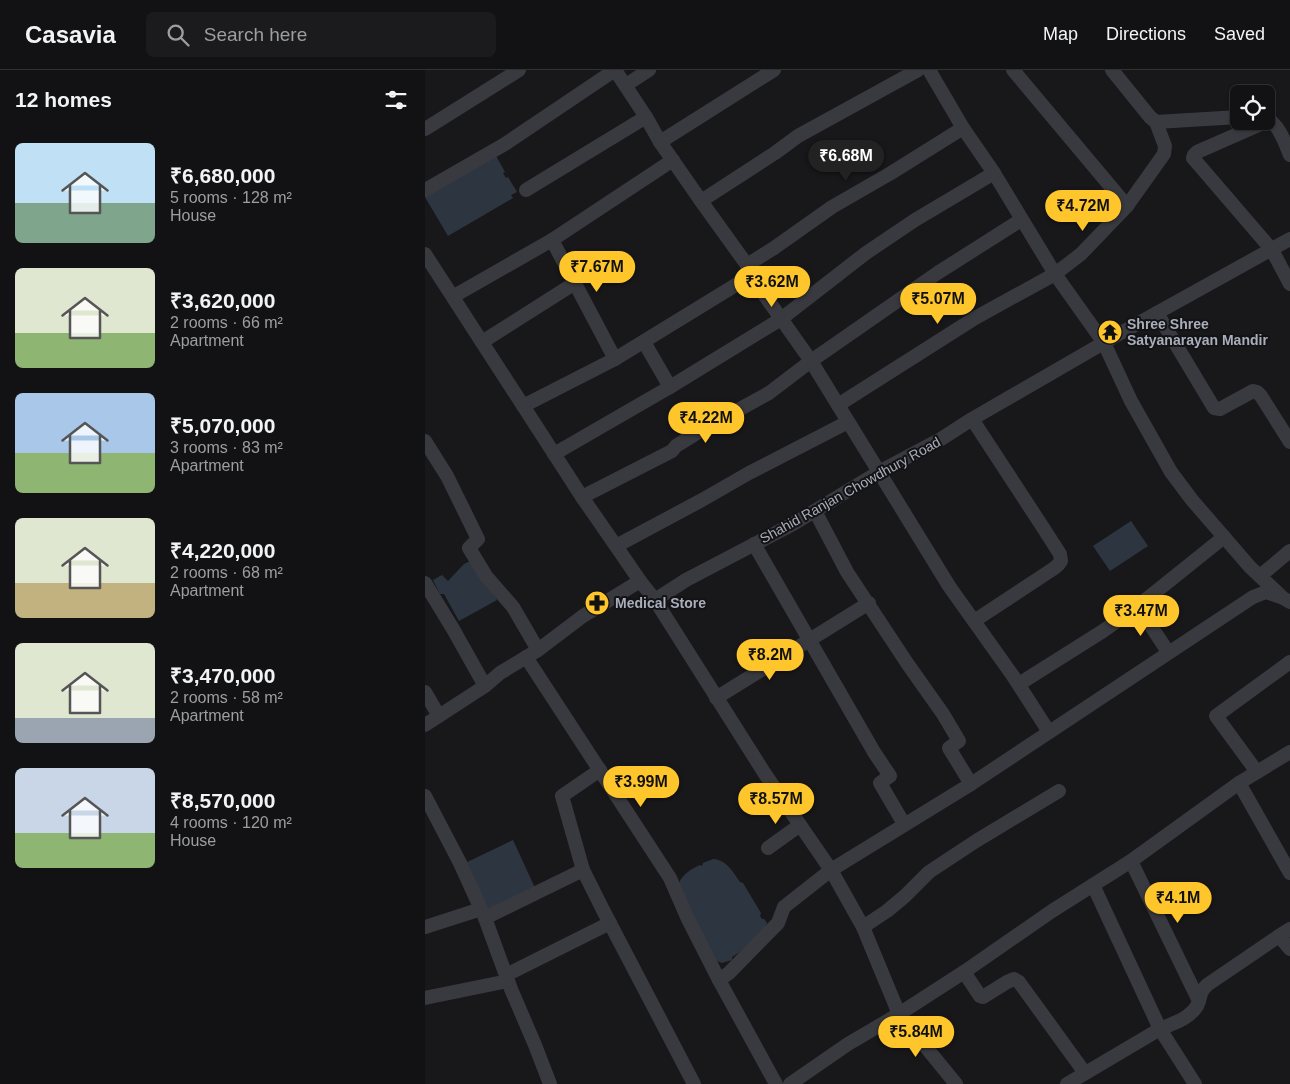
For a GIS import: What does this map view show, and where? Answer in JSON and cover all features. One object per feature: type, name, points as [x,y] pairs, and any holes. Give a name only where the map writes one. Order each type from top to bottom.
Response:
[{"type":"street","points":[[425,129],[519,70]]},
{"type":"street","points":[[425,190],[505,144],[615,70],[660,142],[811,361],[949,586],[1019,684],[1049,732]]},
{"type":"street","points":[[626,85],[649,70]]},
{"type":"street","points":[[660,142],[774,70]]},
{"type":"street","points":[[701,201],[798,136],[918,70]]},
{"type":"street","points":[[929,70],[963,128],[994,173],[1055,274],[1104,343],[1131,402],[1171,472],[1192,500],[1259,576],[1287,600]]},
{"type":"street","points":[[1013,70],[1127,206]]},
{"type":"street","points":[[838,405],[975,318],[1055,274],[1081,254],[1127,206],[1164,154],[1165,146],[1156,122],[1112,70]]},
{"type":"street","points":[[526,190],[646,117]]},
{"type":"street","points":[[1156,122],[1230,118]]},
{"type":"street","points":[[1275,127],[1280,133],[1290,155]]},
{"type":"street","points":[[523,406],[644,342],[750,270],[774,248],[831,207],[891,173],[963,128]]},
{"type":"street","points":[[1244,130],[1197,152],[1193,158],[1272,250],[1290,284]]},
{"type":"street","points":[[454,296],[553,240],[673,160]]},
{"type":"street","points":[[554,454],[670,387],[781,319],[866,253],[915,220],[994,173]]},
{"type":"street","points":[[582,497],[672,451],[676,446],[700,431],[769,393],[811,361],[939,272],[1021,220]]},
{"type":"street","name":"Shahid Ranjan Chowdhury Road","points":[[655,600],[686,580],[815,511],[879,472],[941,439],[972,419],[1104,343],[1290,239]]},
{"type":"street","points":[[553,240],[615,359]]},
{"type":"street","points":[[425,254],[454,296],[582,497],[655,600],[765,774],[831,870],[863,927],[899,1014],[956,1084]]},
{"type":"street","points":[[482,342],[575,283]]},
{"type":"street","points":[[1157,313],[1214,408],[1221,410],[1253,391],[1257,392],[1290,442]]},
{"type":"street","points":[[644,342],[670,387]]},
{"type":"street","points":[[972,419],[1060,554],[1061,561],[1053,569],[974,620]]},
{"type":"street","points":[[617,546],[749,473],[848,422]]},
{"type":"street","points":[[425,441],[447,476],[478,538],[469,548],[486,576],[513,607],[532,653],[600,770],[670,878],[687,918],[776,1084]]},
{"type":"street","points":[[815,511],[847,572],[939,708],[959,741],[949,748],[971,784]]},
{"type":"street","points":[[1019,684],[1103,631],[1138,606],[1224,537]]},
{"type":"street","points":[[754,544],[874,752],[890,776],[880,783],[904,824]]},
{"type":"street","points":[[1259,576],[1290,551]]},
{"type":"street","points":[[425,724],[485,686],[500,673],[532,653],[583,616],[640,581]]},
{"type":"street","points":[[425,583],[485,686]]},
{"type":"street","points":[[719,980],[729,973],[778,923],[784,907],[831,870],[971,784],[1253,597],[1266,592],[1287,600]]},
{"type":"street","points":[[716,698],[869,603]]},
{"type":"street","points":[[1138,606],[1168,652]]},
{"type":"street","points":[[1257,772],[1217,716],[1290,662]]},
{"type":"street","points":[[425,692],[439,716]]},
{"type":"street","points":[[790,1084],[848,1044],[964,972],[1052,911],[1131,861],[1239,783],[1290,752]]},
{"type":"street","points":[[600,770],[562,796],[583,870],[694,1084]]},
{"type":"street","points":[[1239,783],[1290,872]]},
{"type":"street","points":[[863,927],[887,911],[929,872],[976,840],[1059,791]]},
{"type":"street","points":[[425,796],[460,863],[483,913],[550,1084]]},
{"type":"street","points":[[768,848],[800,825]]},
{"type":"street","points":[[1131,861],[1199,1001]]},
{"type":"street","points":[[425,926],[483,913],[583,870]]},
{"type":"street","points":[[1093,885],[1160,1029],[1195,1084]]},
{"type":"street","points":[[425,998],[507,978],[610,923]]},
{"type":"street","points":[[1067,1084],[1160,1029],[1185,1018],[1195,1009],[1199,1001],[1200,992],[1207,985],[1285,933],[1290,949]]},
{"type":"street","points":[[964,972],[983,998],[1007,982],[1014,979],[1019,982],[1085,1073]]},
{"type":"shaded area","points":[[495,154],[505,172],[503,173],[506,178],[508,177],[517,192],[511,195],[513,198],[448,236],[425,197]]},
{"type":"shaded area","points":[[1131,521],[1148,546],[1110,571],[1093,546]]},
{"type":"shaded area","points":[[474,559],[497,600],[459,621],[444,594],[440,594],[433,580],[442,575],[448,581],[464,564]]},
{"type":"shaded area","points":[[513,840],[535,888],[486,911],[463,864]]},
{"type":"shaded area","points":[[713,859],[726,864],[740,882],[743,883],[761,913],[760,916],[767,923],[761,933],[742,951],[732,957],[732,960],[722,963],[717,961],[699,928],[679,883],[690,870],[700,865],[702,866],[703,863]]},
{"type":"place","name":"Shree Shree Satyanarayan Mandir","points":[[1110,332]]},
{"type":"place","name":"Medical Store","points":[[597,603]]}]
